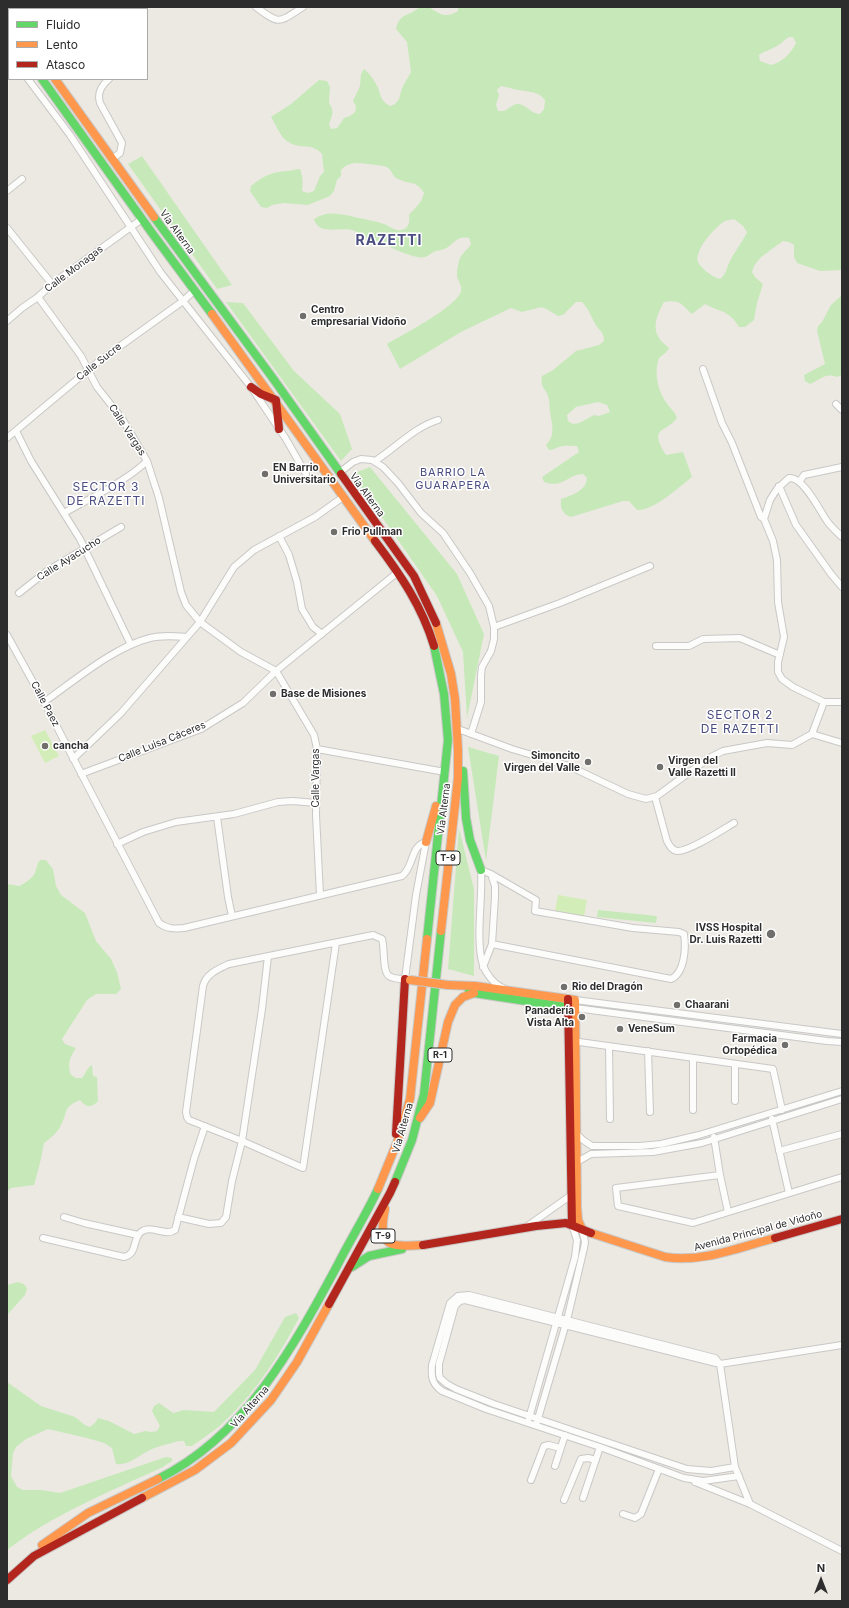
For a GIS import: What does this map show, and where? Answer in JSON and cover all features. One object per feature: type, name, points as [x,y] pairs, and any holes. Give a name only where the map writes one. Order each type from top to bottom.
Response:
[{"type":"main road","name":"Vía Alterna","points":[[7,1570],[94,1510],[160,1479],[182,1466],[231,1427],[267,1384],[294,1341],[382,1181],[403,1124],[410,1099],[448,740],[445,696],[437,659],[425,620],[408,586],[343,497],[276,400],[142,219],[43,80]]},
{"type":"main road","name":"Vía Alterna","points":[[7,1580],[34,1556],[194,1470],[231,1443],[257,1417],[287,1378],[390,1194],[408,1151],[416,1126],[424,1094],[447,866],[458,778],[459,732],[455,690],[441,634],[426,599],[400,555],[339,473],[276,383],[56,80]]},
{"type":"main road","points":[[251,387],[261,394],[276,400],[280,429]]},
{"type":"main road","name":"T-9","points":[[459,732],[470,840],[481,870]]},
{"type":"main road","points":[[426,842],[445,772]]},
{"type":"main road","points":[[407,980],[448,985],[474,993],[571,1003]]},
{"type":"main road","name":"T-9","points":[[394,1150],[407,980]]},
{"type":"main road","points":[[457,987],[475,986],[508,990],[571,1003]]},
{"type":"main road","name":"R-1","points":[[416,1126],[430,1103],[448,1022],[455,1005],[464,997],[474,993]]},
{"type":"main road","points":[[571,1003],[574,1153],[578,1220],[582,1229]]},
{"type":"main road","points":[[572,1041],[576,1133],[570,1196],[572,1225]]},
{"type":"main road","name":"T-9","points":[[390,1194],[382,1220],[382,1231],[385,1240],[398,1247],[423,1245]]},
{"type":"main road","name":"Avenida Principal de Vidoño","points":[[423,1245],[525,1228],[566,1223],[665,1257],[691,1259],[708,1256],[842,1219]]},
{"type":"main road","points":[[346,1273],[357,1261],[366,1257],[423,1245]]},
{"type":"street","points":[[256,7],[272,19],[276,20],[284,19],[303,7]]},
{"type":"street","points":[[29,80],[70,135],[161,273],[251,387],[280,429],[306,474]]},
{"type":"street","points":[[108,80],[101,88],[98,97],[122,143],[120,153],[112,159]]},
{"type":"street","points":[[7,191],[22,179]]},
{"type":"street","name":"Calle Monagas","points":[[7,321],[52,284],[142,219]]},
{"type":"street","points":[[7,228],[52,284]]},
{"type":"street","name":"Calle Sucre","points":[[7,438],[89,370],[183,301],[194,290]]},
{"type":"street","name":"Calle Vargas","points":[[38,297],[81,356],[97,387],[123,420],[147,461],[159,498],[181,592],[186,605],[200,622],[241,652],[276,671],[314,735],[317,749],[316,803],[320,896]]},
{"type":"street","points":[[703,369],[722,423],[732,443],[761,517],[764,519],[773,541],[777,560],[778,602],[784,637],[778,672],[782,679],[793,687],[824,702],[842,702]]},
{"type":"street","points":[[836,404],[842,410]]},
{"type":"street","points":[[375,461],[390,452],[425,424],[438,420]]},
{"type":"street","points":[[16,431],[31,461],[85,548],[131,645]]},
{"type":"street","points":[[339,473],[353,462],[361,459],[375,461],[383,467],[425,516],[443,533],[470,573],[489,606],[494,627],[493,645],[481,671],[482,696],[480,708],[471,734]]},
{"type":"street","points":[[64,513],[119,481],[147,461]]},
{"type":"street","points":[[799,482],[804,475],[842,468]]},
{"type":"street","points":[[764,519],[770,500],[779,486],[790,478],[799,482],[807,490],[828,523],[842,537]]},
{"type":"street","points":[[779,486],[796,525],[842,587]]},
{"type":"street","points":[[73,759],[121,713],[200,622],[234,567],[254,550],[315,517],[343,497]]},
{"type":"street","name":"Calle Ayacucho","points":[[19,593],[47,571],[121,527]]},
{"type":"street","points":[[279,536],[289,555],[302,609],[314,627],[322,634]]},
{"type":"street","points":[[494,627],[567,600],[650,566]]},
{"type":"street","name":"Calle Luisa Cáceres","points":[[81,774],[202,729],[243,703],[276,671],[398,572]]},
{"type":"street","name":"Calle Paez","points":[[7,635],[44,702],[159,923],[172,929],[184,928],[232,916]]},
{"type":"street","points":[[44,702],[110,656],[131,645],[150,638],[172,635],[187,637]]},
{"type":"street","points":[[656,646],[689,646],[703,639],[740,638],[780,655]]},
{"type":"street","points":[[459,732],[471,734],[512,749],[569,766],[636,797],[646,799],[655,797],[699,764],[716,754],[758,744],[767,743],[792,745],[812,734],[824,702]]},
{"type":"street","points":[[812,734],[842,743]]},
{"type":"street","points":[[317,749],[445,772]]},
{"type":"street","points":[[655,797],[666,841],[675,850],[680,851],[699,843],[734,823]]},
{"type":"street","points":[[117,844],[143,832],[167,824],[217,817],[278,802],[293,800],[316,803]]},
{"type":"street","points":[[217,817],[232,916],[402,876],[408,871],[416,849],[420,844],[426,842],[416,895],[407,980],[390,977],[387,973],[383,944],[380,937],[373,935],[229,964],[210,974],[204,983],[186,1114],[189,1120],[242,1141],[303,1168],[336,943]]},
{"type":"street","points":[[481,870],[491,874],[536,900],[535,911],[633,928],[679,932],[684,934],[685,940],[683,958],[679,972],[676,977],[671,979],[492,944]]},
{"type":"street","name":"T-9","points":[[481,870],[482,886],[480,944],[483,967],[496,985],[508,990]]},
{"type":"street","points":[[483,967],[492,944],[495,886],[491,874]]},
{"type":"street","points":[[178,1217],[209,1224],[220,1222],[225,1219],[242,1141],[262,1009],[268,956]]},
{"type":"street","points":[[571,1003],[842,1034]]},
{"type":"street","points":[[571,1003],[799,1038],[842,1042]]},
{"type":"street","points":[[572,1041],[773,1069],[782,1110]]},
{"type":"street","points":[[609,1046],[610,1119]]},
{"type":"street","points":[[648,1051],[650,1112]]},
{"type":"street","points":[[693,1058],[693,1110]]},
{"type":"street","points":[[734,1101],[735,1064]]},
{"type":"street","points":[[574,1153],[592,1146],[640,1146],[661,1144],[713,1131],[842,1090]]},
{"type":"street","points":[[574,1153],[590,1154],[653,1152],[676,1149],[714,1139],[842,1099]]},
{"type":"street","points":[[770,1113],[789,1194]]},
{"type":"street","points":[[64,1217],[84,1224],[138,1234],[145,1230],[169,1233],[173,1232],[175,1230],[194,1159],[205,1126]]},
{"type":"street","points":[[713,1131],[728,1212]]},
{"type":"street","points":[[576,1133],[592,1146]]},
{"type":"street","points":[[779,1151],[842,1134]]},
{"type":"street","points":[[720,1175],[616,1188],[618,1206],[693,1223],[842,1177]]},
{"type":"street","points":[[525,1228],[570,1196]]},
{"type":"street","points":[[527,1423],[558,1320],[577,1244],[572,1225]]},
{"type":"street","points":[[536,1426],[566,1323],[584,1248],[585,1242],[582,1229]]},
{"type":"street","points":[[43,1238],[124,1257],[133,1252],[138,1234]]},
{"type":"street","points":[[842,1345],[720,1364],[566,1323],[469,1295],[462,1295],[450,1303],[432,1366],[431,1375],[436,1387],[442,1391],[486,1409],[600,1447],[750,1504],[842,1551]]},
{"type":"street","points":[[558,1320],[465,1300],[457,1303],[453,1310],[439,1364],[440,1378],[456,1389],[494,1404],[687,1469],[711,1471],[735,1467]]},
{"type":"street","points":[[720,1364],[735,1467],[750,1504]]},
{"type":"street","points":[[555,1466],[564,1435]]},
{"type":"street","points":[[531,1480],[544,1446],[549,1445],[560,1448]]},
{"type":"street","points":[[583,1498],[600,1447]]},
{"type":"street","points":[[564,1500],[581,1459],[588,1458],[596,1460]]},
{"type":"street","points":[[623,1514],[635,1518],[641,1514],[659,1469]]},
{"type":"street","points":[[684,1478],[703,1481],[739,1476]]},
{"type":"green space","points":[[420,7],[429,7],[443,15],[450,15],[458,11],[458,7],[842,7],[842,270],[820,271],[797,263],[794,257],[794,245],[783,241],[761,257],[754,266],[752,272],[763,284],[757,303],[754,320],[745,327],[739,327],[725,312],[705,304],[692,314],[680,303],[674,301],[664,302],[658,314],[656,332],[661,341],[669,348],[659,359],[657,379],[662,396],[677,418],[660,432],[658,439],[666,455],[683,452],[692,477],[666,498],[651,507],[637,510],[629,501],[623,501],[571,517],[562,510],[561,499],[578,492],[584,486],[587,478],[583,474],[573,476],[561,483],[551,484],[544,482],[542,477],[579,452],[577,446],[563,446],[549,450],[546,445],[552,434],[552,426],[549,398],[542,385],[542,376],[553,370],[576,351],[599,345],[604,341],[602,333],[582,302],[576,302],[563,315],[558,316],[543,308],[522,312],[511,308],[461,332],[400,369],[387,344],[440,312],[457,298],[461,291],[457,278],[458,264],[461,256],[471,244],[469,238],[460,238],[445,249],[425,257],[420,257],[408,254],[376,241],[366,239],[352,230],[326,229],[317,225],[314,219],[330,213],[348,215],[378,222],[396,230],[406,228],[409,223],[409,215],[420,203],[424,193],[416,184],[396,178],[390,169],[384,166],[357,163],[349,164],[341,170],[341,176],[337,180],[334,191],[330,196],[308,205],[284,203],[272,205],[267,208],[261,207],[250,191],[251,186],[268,175],[277,172],[300,169],[302,175],[302,191],[308,193],[314,191],[320,176],[324,172],[322,154],[314,148],[295,145],[287,141],[281,135],[271,117],[291,104],[319,80],[327,81],[330,87],[329,103],[332,109],[332,114],[329,124],[331,129],[337,128],[344,118],[355,112],[356,106],[353,101],[360,86],[361,74],[364,69],[374,80],[385,102],[390,106],[395,104],[399,99],[402,88],[411,72],[407,42],[396,29],[397,25],[401,18]],"holes":[[[789,37],[793,37],[796,43],[786,57],[779,62],[771,65],[760,61],[759,55],[777,46]],[[501,86],[539,94],[545,100],[544,109],[540,114],[516,104],[504,111],[498,111],[496,105],[499,95],[497,90]],[[734,219],[743,226],[747,232],[731,259],[725,274],[720,279],[711,275],[702,268],[698,262],[698,257],[699,251],[706,239],[725,221]],[[598,402],[607,405],[610,412],[599,416],[594,415],[579,423],[573,424],[568,421],[567,415],[576,407]]]},
{"type":"green space","points":[[142,156],[232,285],[217,289],[128,164]]},
{"type":"green space","points":[[842,295],[842,375],[837,377],[829,375],[810,384],[805,381],[804,375],[825,364],[817,331],[818,326],[822,322],[831,305]]},
{"type":"green space","points":[[226,302],[243,303],[294,371],[340,414],[352,449],[341,461]]},
{"type":"green space","points":[[370,467],[457,574],[484,634],[467,718],[463,652],[437,596],[352,474]]},
{"type":"green space","name":"cancha","points":[[45,730],[59,756],[45,763],[31,736]]},
{"type":"green space","points":[[468,747],[499,756],[486,861]]},
{"type":"green space","points":[[459,828],[474,889],[474,976],[448,969]]},
{"type":"green space","points":[[40,860],[46,860],[53,869],[56,886],[61,895],[85,913],[96,941],[111,959],[117,972],[121,989],[116,994],[96,994],[87,1000],[62,1039],[65,1044],[76,1048],[70,1061],[69,1067],[71,1075],[76,1078],[82,1078],[92,1065],[93,1076],[97,1077],[98,1101],[91,1106],[84,1105],[80,1100],[70,1105],[66,1111],[63,1122],[53,1136],[44,1143],[34,1185],[11,1188],[7,1192],[7,884],[19,886],[28,880],[34,874]]},
{"type":"green space","points":[[558,895],[587,900],[584,916],[555,911]]},
{"type":"green space","points":[[598,910],[657,916],[656,923],[597,917]]},
{"type":"green space","points":[[18,1282],[24,1284],[27,1289],[25,1295],[7,1315],[7,1285]]},
{"type":"green space","points":[[296,1313],[299,1318],[284,1345],[257,1385],[222,1424],[192,1446],[186,1446],[184,1441],[179,1441],[159,1446],[125,1464],[116,1464],[112,1448],[104,1443],[48,1429],[26,1439],[16,1447],[13,1453],[11,1476],[17,1487],[23,1490],[41,1490],[60,1493],[166,1457],[172,1458],[172,1461],[163,1467],[82,1504],[44,1525],[7,1550],[7,1382],[41,1406],[75,1417],[90,1427],[98,1418],[109,1421],[134,1434],[145,1431],[157,1431],[160,1426],[152,1411],[154,1406],[159,1403],[173,1413],[184,1410],[214,1412],[255,1370],[285,1317]]},
{"type":"traffic: fast","points":[[43,80],[212,314]]},
{"type":"traffic: fast","points":[[154,217],[272,377],[341,474]]},
{"type":"traffic: fast","points":[[427,939],[448,740],[444,694],[434,646]]},
{"type":"traffic: fast","points":[[463,771],[466,818],[470,840],[481,870]]},
{"type":"traffic: fast","points":[[395,1182],[412,1140],[424,1094],[441,931]]},
{"type":"traffic: fast","points":[[469,991],[572,1008]]},
{"type":"traffic: fast","points":[[158,1479],[189,1461],[216,1439],[241,1414],[264,1387],[303,1328],[378,1189]]},
{"type":"traffic: fast","points":[[352,1267],[369,1256],[402,1249]]},
{"type":"traffic: slow","points":[[56,80],[154,217]]},
{"type":"traffic: slow","points":[[212,314],[375,541]]},
{"type":"traffic: slow","points":[[436,623],[451,674],[455,699],[458,750],[458,778],[441,931]]},
{"type":"traffic: slow","points":[[426,842],[436,806]]},
{"type":"traffic: slow","points":[[378,1189],[398,1140],[410,1099],[427,939]]},
{"type":"traffic: slow","points":[[410,980],[448,985]]},
{"type":"traffic: slow","points":[[448,985],[475,986],[575,1000],[577,1207],[578,1220],[582,1229]]},
{"type":"traffic: slow","points":[[420,1118],[430,1103],[448,1022],[455,1005],[463,997],[474,993]]},
{"type":"traffic: slow","points":[[385,1209],[383,1231],[388,1242],[394,1245],[402,1246],[423,1245]]},
{"type":"traffic: slow","points":[[591,1233],[665,1257],[679,1258],[707,1256],[775,1238]]},
{"type":"traffic: slow","points":[[142,1498],[195,1470],[231,1443],[271,1400],[297,1362],[329,1304]]},
{"type":"traffic: slow","points":[[42,1545],[88,1513],[158,1479]]},
{"type":"traffic: jam","points":[[251,387],[261,394],[276,400],[279,429]]},
{"type":"traffic: jam","points":[[341,474],[414,576],[436,623]]},
{"type":"traffic: jam","points":[[375,541],[417,604],[434,646]]},
{"type":"traffic: jam","points":[[396,1134],[405,979]]},
{"type":"traffic: jam","points":[[568,999],[572,1225]]},
{"type":"traffic: jam","points":[[329,1304],[395,1182]]},
{"type":"traffic: jam","points":[[775,1238],[842,1219]]},
{"type":"traffic: jam","points":[[423,1245],[536,1226],[566,1223],[591,1233]]},
{"type":"traffic: jam","points":[[7,1580],[34,1556],[142,1498]]},
{"type":"place","name":"Centro empresarial Vidoño","points":[[303,316]]},
{"type":"place","name":"EN Barrio Universitario","points":[[265,474]]},
{"type":"place","name":"Frio Pullman","points":[[334,532]]},
{"type":"place","name":"Base de Misiones","points":[[273,694]]},
{"type":"place","name":"cancha","points":[[45,746]]},
{"type":"place","name":"Simoncito Virgen del Valle","points":[[588,762]]},
{"type":"place","name":"Virgen del Valle Razetti II","points":[[660,767]]},
{"type":"place","name":"IVSS Hospital Dr. Luis Razetti","points":[[771,934]]},
{"type":"place","name":"Rio del Dragón","points":[[564,987]]},
{"type":"place","name":"Chaarani","points":[[677,1005]]},
{"type":"place","name":"Panadería Vista Alta","points":[[582,1017]]},
{"type":"place","name":"VeneSum","points":[[620,1029]]},
{"type":"place","name":"Farmacia Ortopédica","points":[[785,1045]]},
{"type":"district","name":"RAZETTI","points":[[389,241]]},
{"type":"district","name":"BARRIO LA GUARAPERA","points":[[453,479]]},
{"type":"district","name":"SECTOR 3 DE RAZETTI","points":[[106,494]]},
{"type":"district","name":"SECTOR 2 DE RAZETTI","points":[[740,722]]}]
